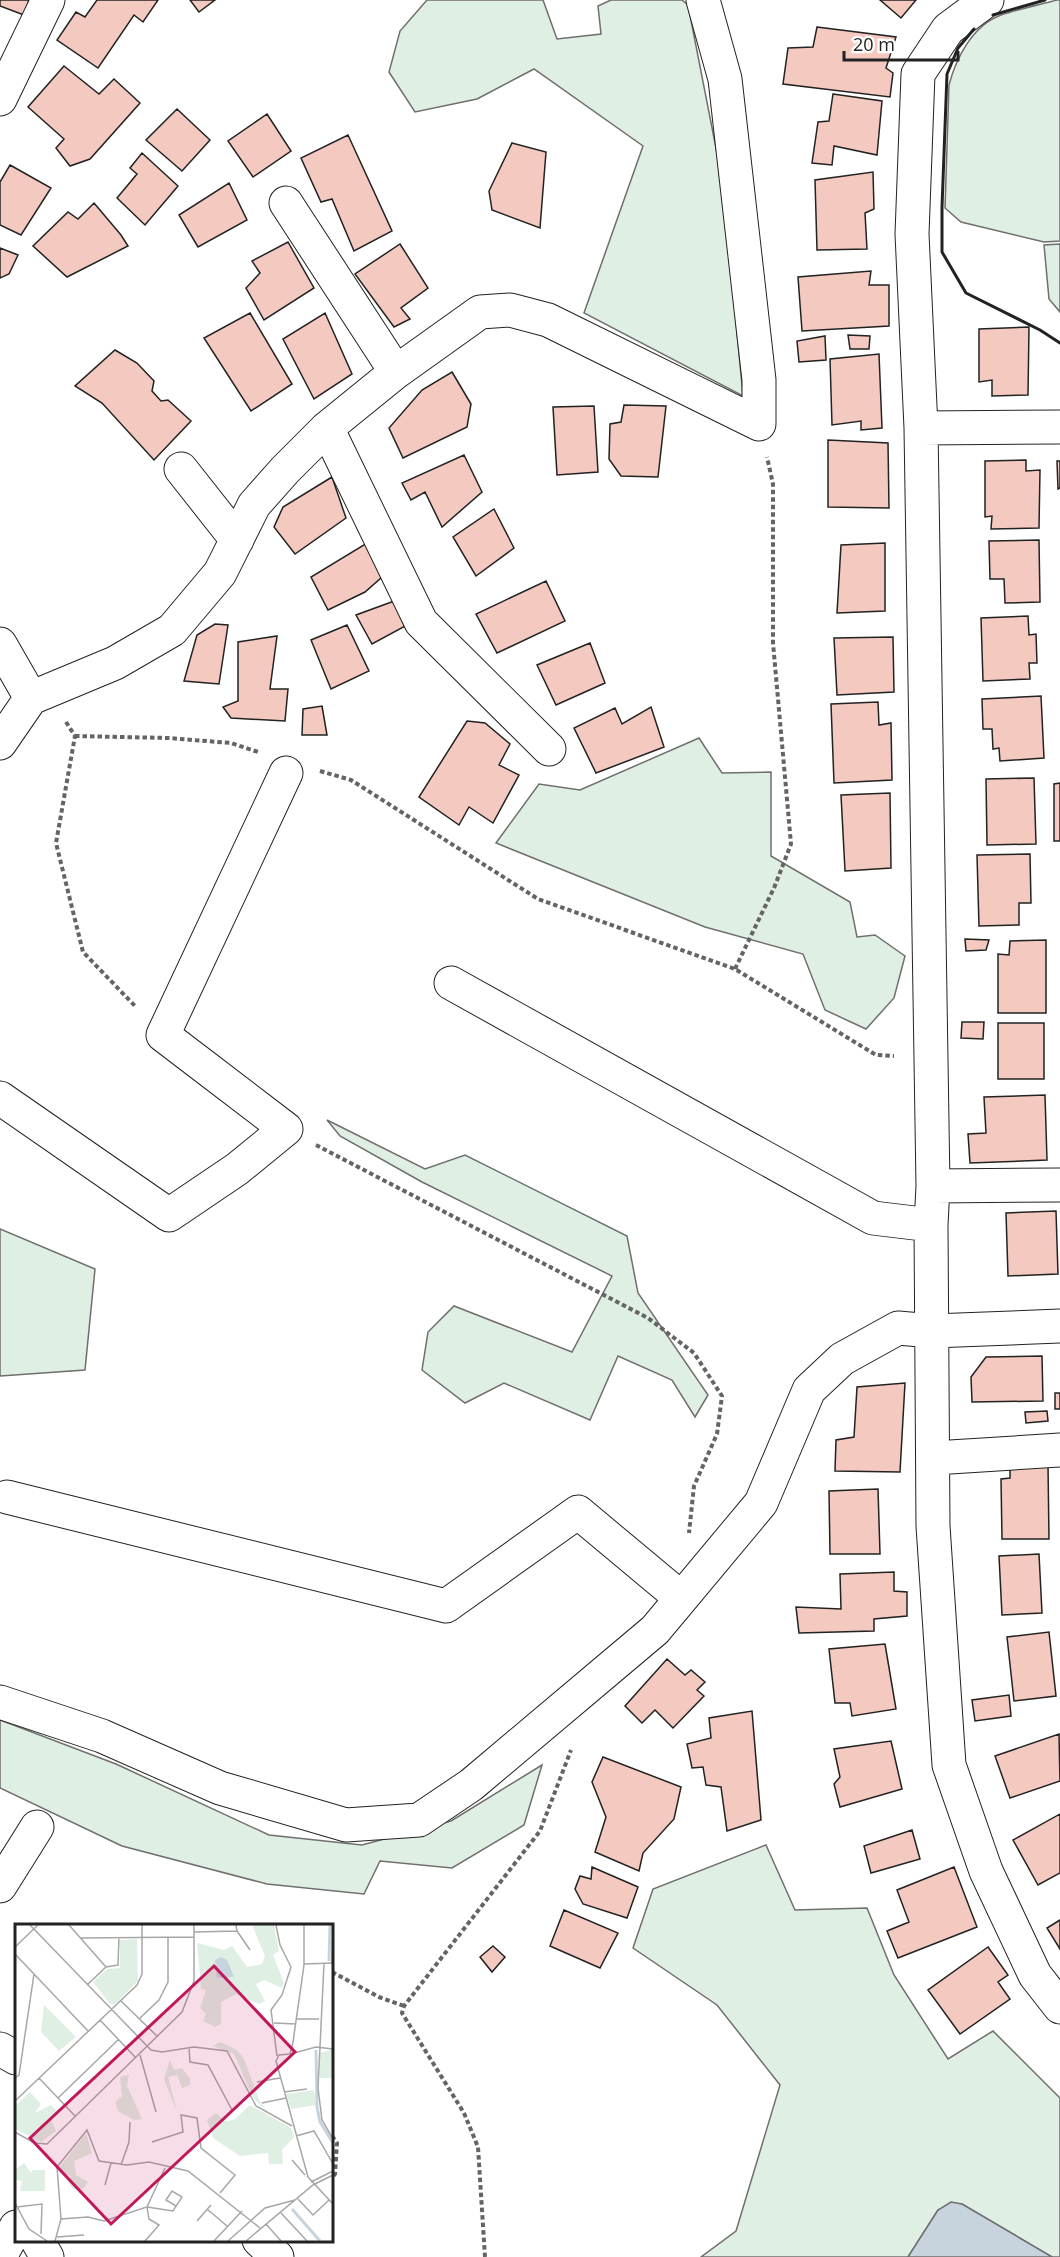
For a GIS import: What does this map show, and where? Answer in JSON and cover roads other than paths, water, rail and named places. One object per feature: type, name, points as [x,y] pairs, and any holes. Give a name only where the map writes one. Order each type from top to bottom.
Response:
[{"type":"street","points":[[0,99],[48,0]]},
{"type":"street","points":[[0,743],[31,698],[115,663],[172,630],[220,573],[254,505],[327,428],[396,372],[480,312],[510,310],[548,320],[759,424],[759,380],[725,79],[703,0]]},
{"type":"street","points":[[987,0],[948,29],[918,74],[912,234],[921,428],[929,1057],[933,1186],[931,1226],[933,1526],[949,1765],[986,1871],[1035,1975],[1060,2007]]},
{"type":"street","points":[[286,203],[396,372]]},
{"type":"street","points":[[921,428],[1060,427]]},
{"type":"street","points":[[327,428],[421,622],[549,749]]},
{"type":"street","points":[[181,469],[237,540]]},
{"type":"street","points":[[0,644],[31,698]]},
{"type":"street","points":[[0,1098],[169,1215],[237,1169],[286,1129],[164,1035],[286,765]]},
{"type":"street","points":[[451,983],[873,1218],[931,1226]]},
{"type":"street","points":[[933,1186],[1060,1185]]},
{"type":"street","points":[[0,1702],[102,1736],[220,1788],[346,1825],[419,1820],[471,1785],[647,1637],[760,1503],[809,1390],[842,1359],[898,1328],[932,1331],[1060,1326]]},
{"type":"street","points":[[934,1458],[1060,1450]]},
{"type":"street","points":[[7,1497],[446,1606],[578,1512],[681,1598]]},
{"type":"street","points":[[0,1886],[38,1827]]},
{"type":"street","points":[[0,2049],[15,2057]]},
{"type":"street","points":[[0,2257],[15,2230]]},
{"type":"street","points":[[38,2242],[47,2257]]},
{"type":"street","points":[[260,2242],[277,2257]]}]
